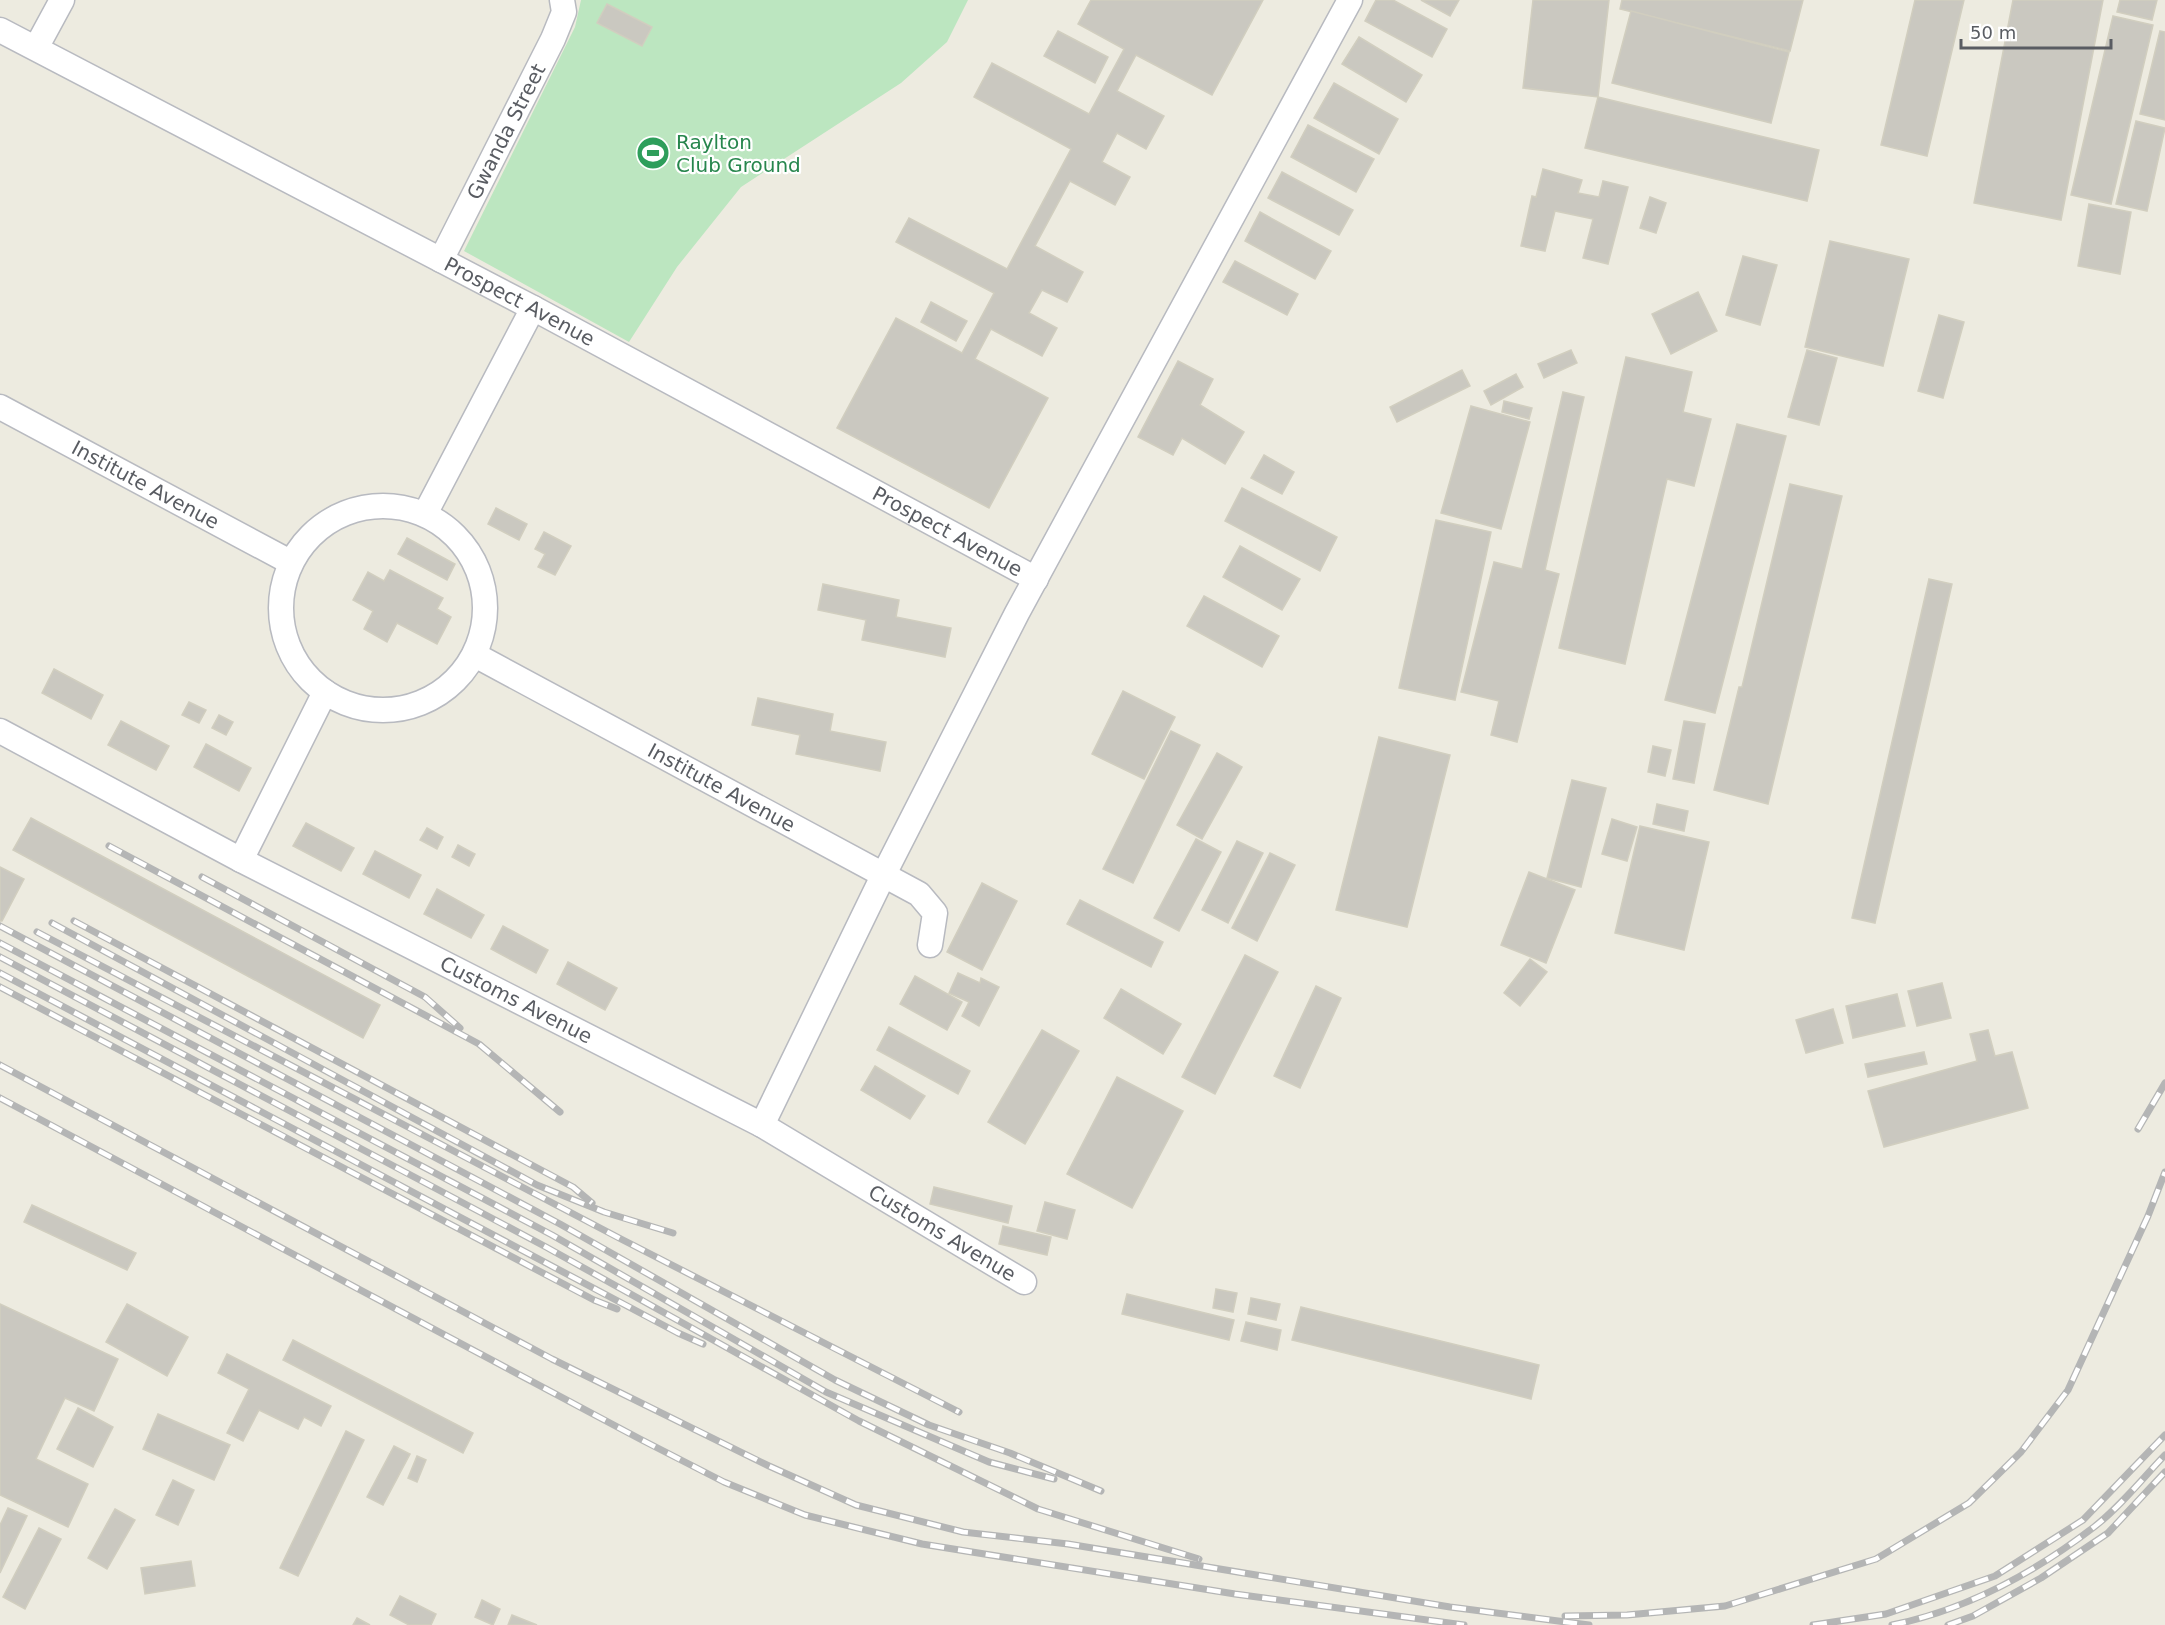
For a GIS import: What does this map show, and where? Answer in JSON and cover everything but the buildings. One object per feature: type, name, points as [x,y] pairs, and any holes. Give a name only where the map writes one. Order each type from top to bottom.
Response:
[{"type":"street","points":[[36,48],[62,0]]},
{"type":"street","name":"Gwanda Street","points":[[441,260],[553,39],[564,12],[562,0]]},
{"type":"street","points":[[762,1125],[883,876],[1036,579],[1350,0]]},
{"type":"street","name":"Prospect Avenue","points":[[0,30],[533,308],[1036,579]]},
{"type":"street","points":[[425,514],[533,308]]},
{"type":"street","name":"Institute Avenue","points":[[0,407],[290,562]]},
{"type":"street","points":[[386,505],[425,514],[453,532],[474,558],[478,569],[485,590],[485,624],[475,655],[454,683],[425,702],[391,710],[357,707],[325,692],[304,673],[288,648],[281,620],[282,590],[290,562],[314,531],[347,511],[386,505]]},
{"type":"street","name":"Institute Avenue","points":[[475,655],[919,894],[936,913],[930,945]]},
{"type":"street","points":[[241,860],[325,692]]},
{"type":"street","name":"Customs Avenue","points":[[0,731],[241,860],[762,1125],[1024,1282]]},
{"type":"green space","name":"Raylton Club Ground","points":[[581,0],[968,0],[947,42],[901,83],[741,187],[677,267],[629,342],[464,251],[575,27]]},
{"type":"railway","points":[[109,846],[479,1044],[560,1112]]},
{"type":"railway","points":[[202,877],[425,997],[460,1028]]},
{"type":"railway","points":[[74,921],[573,1187],[592,1203]]},
{"type":"railway","points":[[52,923],[537,1185],[604,1212],[673,1233]]},
{"type":"railway","points":[[0,926],[560,1224],[835,1380],[929,1425],[1010,1453],[1101,1491]]},
{"type":"railway","points":[[37,932],[621,1239],[959,1412]]},
{"type":"railway","points":[[0,943],[552,1235],[826,1392],[989,1462],[1054,1479]]},
{"type":"railway","points":[[0,957],[546,1247],[859,1421],[1038,1509],[1199,1559]]},
{"type":"railway","points":[[0,973],[678,1333],[703,1344]]},
{"type":"railway","points":[[0,987],[594,1300],[617,1309]]},
{"type":"railway","points":[[0,1065],[552,1359],[769,1466],[856,1505],[963,1532],[1068,1544],[1450,1607],[1589,1625]]},
{"type":"railway","points":[[2138,1129],[2165,1083]]},
{"type":"railway","points":[[0,1098],[640,1439],[724,1482],[805,1515],[922,1544],[1235,1594],[1464,1625]]},
{"type":"railway","points":[[1565,1616],[1627,1615],[1725,1606],[1876,1559],[1969,1503],[2021,1452],[2068,1390],[2148,1216],[2165,1172]]},
{"type":"railway","points":[[1813,1625],[1886,1614],[1995,1576],[2083,1520],[2165,1435]]},
{"type":"railway","points":[[1892,1625],[1973,1600],[2048,1560],[2104,1519],[2165,1455]]},
{"type":"railway","points":[[1948,1625],[1973,1616],[2041,1578],[2108,1533],[2165,1472]]},
{"type":"place","name":"Raylton Club Ground","points":[[653,153]]}]
